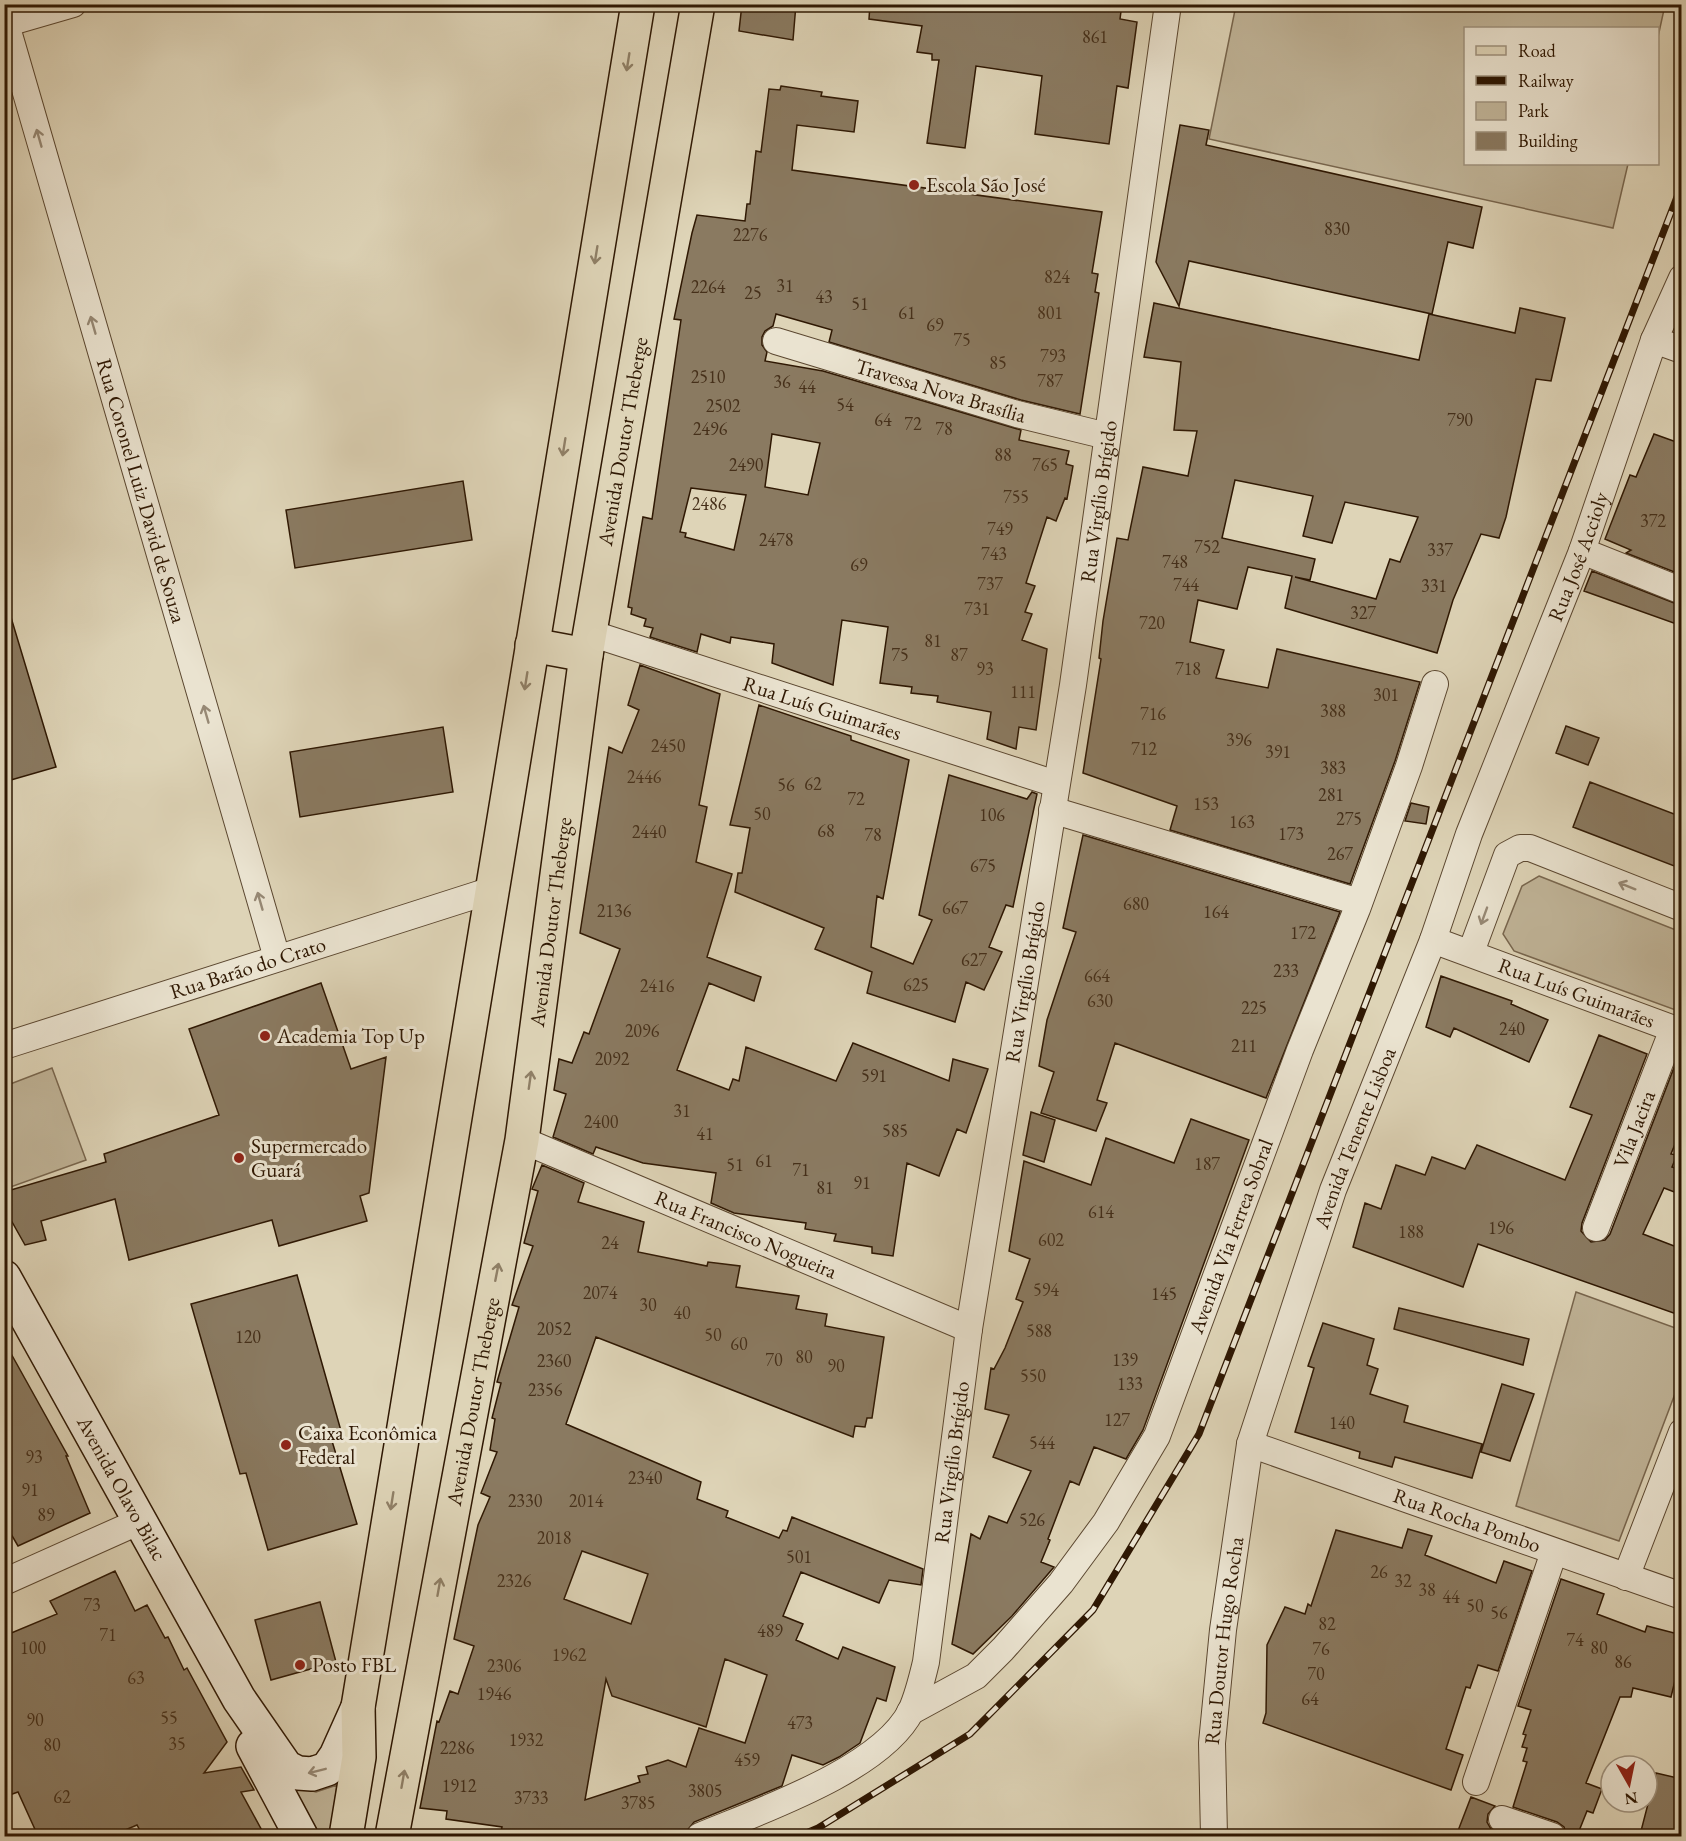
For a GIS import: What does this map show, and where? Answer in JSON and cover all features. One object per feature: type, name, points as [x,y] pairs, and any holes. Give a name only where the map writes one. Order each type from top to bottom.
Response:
[{"type":"main road","points":[[346,1836],[359,1757],[358,1707],[638,4]]},
{"type":"main road","name":"Avenida Doutor Theberge","points":[[392,1836],[522,1140],[588,644],[698,4]]},
{"type":"main road","points":[[532,645],[588,644]]},
{"type":"street","points":[[5,24],[73,4]]},
{"type":"street","name":"Rua Virgílio Brígido","points":[[700,1836],[823,1783],[890,1737],[910,1712],[926,1662],[969,1329],[1073,685],[1168,4]]},
{"type":"street","name":"Rua Coronel Luiz David de Souza","points":[[5,24],[277,958]]},
{"type":"street","name":"Rua José Accioly","points":[[1469,834],[1582,551],[1654,340],[1682,278]]},
{"type":"street","name":"Travessa Nova Brasília","points":[[776,340],[1017,414],[1107,436]]},
{"type":"street","points":[[1654,340],[1682,351]]},
{"type":"street","points":[[1582,551],[1682,591]]},
{"type":"street","name":"Rua Luís Guimarães","points":[[588,644],[1056,783]]},
{"type":"street","name":"Avenida Via Ferrea Sobral","points":[[910,1712],[976,1676],[1003,1649],[1061,1583],[1106,1522],[1157,1436],[1300,1050],[1359,902],[1409,766],[1435,684]]},
{"type":"street","points":[[1052,810],[1359,902]]},
{"type":"street","name":"Avenida Tenente Lisboa","points":[[1250,1444],[1333,1190],[1433,940],[1469,834]]},
{"type":"street","name":"Rua Luís Guimarães","points":[[1471,952],[1507,855],[1520,848],[1530,848],[1682,908]]},
{"type":"street","name":"Rua Barão do Crato","points":[[4,1046],[492,890]]},
{"type":"street","name":"Rua Luís Guimarães","points":[[1433,940],[1471,952],[1677,1031]]},
{"type":"street","name":"Vila Jacira","points":[[1596,1228],[1677,1031]]},
{"type":"street","name":"Rua Francisco Nogueira","points":[[522,1140],[969,1329]]},
{"type":"street","name":"Avenida Olavo Bilac","points":[[4,1277],[138,1522],[239,1699],[286,1767],[298,1773],[312,1774],[327,1769],[336,1756],[358,1707]]},
{"type":"street","points":[[1626,1577],[1682,1432]]},
{"type":"street","name":"Rua Rocha Pombo","points":[[1250,1444],[1682,1596]]},
{"type":"street","name":"Rua Doutor Hugo Rocha","points":[[1214,1836],[1212,1743],[1217,1687],[1250,1444]]},
{"type":"street","points":[[4,1582],[138,1522]]},
{"type":"street","points":[[1476,1782],[1554,1552]]},
{"type":"street","name":"Avenida Olavo Bilac","points":[[239,1699],[248,1737],[301,1836]]},
{"type":"street","points":[[1502,1819],[1552,1836]]},
{"type":"green space","points":[[1236,5],[1665,5],[1659,32],[1659,27],[1464,27],[1464,165],[1628,165],[1613,228],[1209,139]]},
{"type":"green space","points":[[1539,876],[1681,932],[1681,1012],[1514,951],[1503,934],[1522,886]]},
{"type":"green space","points":[[52,1068],[86,1160],[5,1189],[5,1086]]},
{"type":"green space","points":[[1576,1292],[1681,1330],[1681,1378],[1619,1541],[1516,1506]]},
{"type":"green space","points":[[289,1785],[316,1792],[337,1785],[330,1836],[317,1836]]},
{"type":"building","points":[[742,4],[796,4],[793,40],[739,31]]},
{"type":"building","points":[[870,4],[1122,4],[1120,19],[1137,22],[1128,88],[1117,86],[1109,144],[1035,134],[1042,76],[976,66],[965,148],[927,143],[939,60],[932,60],[932,54],[917,52],[922,26],[869,19]]},
{"type":"building","points":[[781,86],[822,92],[821,96],[858,101],[854,132],[797,125],[792,170],[1102,212],[1092,273],[1098,274],[1095,292],[1099,293],[1080,414],[1021,400],[829,342],[832,330],[776,314],[773,326],[765,331],[762,337],[762,345],[767,352],[765,361],[823,371],[1021,430],[1019,440],[1069,451],[1066,464],[1073,466],[1067,499],[1065,498],[1056,521],[1047,517],[1026,583],[1035,586],[1025,612],[1032,614],[1022,640],[1047,649],[1036,730],[1019,727],[1016,749],[987,739],[991,712],[937,702],[938,696],[911,693],[912,687],[880,683],[888,627],[842,620],[833,685],[772,663],[774,644],[731,637],[730,643],[701,634],[697,652],[650,637],[653,628],[644,626],[646,619],[631,614],[632,608],[628,607],[643,517],[652,519],[681,320],[674,319],[697,215],[745,221],[747,204],[750,204],[756,151],[761,152],[769,89],[780,90]],"holes":[[[772,434],[820,443],[808,495],[765,487]],[[691,488],[746,495],[734,550],[685,537],[686,533],[680,532]]]},
{"type":"building","points":[[1180,125],[1209,130],[1206,145],[1482,207],[1473,248],[1448,242],[1432,314],[1189,261],[1179,306],[1156,262]]},
{"type":"building","points":[[1154,303],[1419,360],[1429,314],[1515,333],[1520,308],[1565,318],[1551,381],[1536,379],[1506,517],[1499,538],[1481,534],[1453,600],[1437,653],[1285,608],[1292,576],[1248,567],[1237,609],[1198,600],[1190,642],[1224,650],[1216,678],[1268,688],[1277,649],[1420,682],[1395,761],[1350,884],[1170,830],[1177,806],[1083,773],[1101,659],[1099,658],[1103,621],[1117,538],[1128,540],[1143,467],[1188,476],[1197,431],[1174,430],[1181,362],[1144,357]],"holes":[[[1235,480],[1313,496],[1303,536],[1332,543],[1345,502],[1418,517],[1400,562],[1390,559],[1376,599],[1295,577],[1310,580],[1315,559],[1222,538]]]},
{"type":"building","points":[[1654,434],[1682,444],[1682,575],[1626,553],[1631,550],[1605,539],[1630,475],[1636,477]]},
{"type":"building","points":[[463,481],[472,540],[295,568],[286,510]]},
{"type":"building","points":[[1592,571],[1682,606],[1682,626],[1584,591]]},
{"type":"building","points":[[4,614],[10,614],[56,767],[4,782]]},
{"type":"building","points":[[640,665],[720,694],[699,805],[707,807],[696,862],[732,874],[707,957],[761,977],[754,1001],[709,983],[677,1070],[729,1090],[733,1079],[739,1081],[746,1047],[836,1081],[853,1043],[949,1081],[953,1059],[988,1069],[966,1133],[957,1129],[939,1176],[907,1163],[893,1256],[872,1253],[872,1247],[834,1241],[836,1234],[805,1229],[806,1223],[734,1213],[711,1203],[716,1173],[643,1163],[596,1147],[593,1154],[553,1137],[566,1094],[554,1090],[559,1059],[572,1063],[584,1032],[589,1034],[620,949],[580,933],[609,747],[622,753],[639,710],[628,705]]},
{"type":"building","points":[[759,705],[851,736],[851,740],[909,760],[883,899],[877,896],[871,947],[913,964],[932,920],[919,915],[949,775],[1027,799],[1032,792],[1037,794],[1013,907],[1006,905],[989,947],[1002,952],[984,990],[966,982],[955,1022],[867,993],[872,972],[815,949],[824,928],[735,892],[738,873],[742,873],[750,828],[730,825]]},
{"type":"building","points":[[1566,726],[1599,738],[1588,765],[1556,753]]},
{"type":"building","points":[[443,727],[453,792],[300,817],[290,752]]},
{"type":"building","points":[[1590,782],[1682,817],[1682,869],[1573,827]]},
{"type":"building","points":[[1411,803],[1429,807],[1426,824],[1405,821]]},
{"type":"building","points":[[1083,835],[1340,912],[1266,1098],[1115,1043],[1097,1100],[1107,1103],[1096,1131],[1041,1113],[1054,1072],[1039,1066],[1047,1020],[1076,932],[1063,928]]},
{"type":"building","points":[[1441,976],[1512,1001],[1511,1004],[1548,1020],[1529,1062],[1454,1028],[1450,1037],[1426,1027]]},
{"type":"building","name":"Supermercado Guará","points":[[321,983],[351,1069],[386,1057],[369,1193],[360,1196],[367,1221],[279,1246],[272,1220],[129,1260],[115,1199],[41,1221],[46,1240],[25,1245],[11,1220],[4,1192],[106,1162],[104,1154],[219,1115],[189,1029]]},
{"type":"building","points":[[1599,1035],[1647,1054],[1582,1223],[1581,1231],[1591,1242],[1605,1240],[1610,1234],[1675,1065],[1682,1067],[1682,1127],[1671,1154],[1677,1155],[1672,1167],[1682,1170],[1682,1195],[1664,1188],[1643,1234],[1682,1249],[1682,1316],[1478,1244],[1463,1287],[1353,1247],[1365,1203],[1381,1209],[1396,1165],[1425,1175],[1432,1157],[1465,1169],[1477,1145],[1565,1180],[1592,1115],[1570,1107]]},
{"type":"building","points":[[1031,1112],[1055,1120],[1044,1162],[1023,1155]]},
{"type":"building","points":[[1191,1119],[1249,1140],[1143,1430],[1126,1459],[1094,1447],[1079,1485],[1070,1481],[1048,1539],[1050,1540],[1041,1562],[1054,1567],[1012,1616],[973,1654],[952,1644],[971,1534],[980,1539],[989,1516],[1007,1523],[1031,1471],[993,1457],[1009,1415],[985,1409],[991,1368],[994,1369],[1005,1348],[1023,1302],[1016,1299],[1030,1259],[1009,1251],[1024,1161],[1091,1185],[1106,1138],[1174,1163]]},
{"type":"building","points":[[542,1165],[584,1183],[578,1202],[644,1222],[638,1252],[707,1266],[708,1262],[740,1266],[736,1287],[799,1296],[796,1309],[827,1314],[825,1326],[884,1337],[872,1418],[867,1418],[865,1427],[855,1426],[853,1437],[596,1337],[566,1424],[701,1482],[697,1499],[728,1511],[726,1517],[779,1538],[783,1530],[787,1531],[792,1517],[923,1569],[921,1585],[889,1580],[879,1603],[801,1572],[783,1616],[803,1624],[796,1640],[838,1659],[843,1647],[895,1667],[886,1701],[877,1698],[860,1743],[839,1757],[823,1765],[792,1755],[782,1786],[694,1822],[686,1832],[675,1836],[500,1836],[502,1827],[446,1819],[447,1811],[420,1808],[437,1721],[439,1722],[450,1691],[458,1694],[474,1646],[454,1639],[478,1525],[490,1497],[481,1493],[497,1452],[490,1450],[495,1419],[492,1418],[501,1383],[497,1382],[519,1307],[512,1305],[533,1246],[524,1243],[538,1191],[532,1189]],"holes":[[[582,1551],[648,1574],[631,1624],[564,1599]],[[725,1659],[767,1675],[745,1743],[699,1728],[686,1767],[668,1760],[646,1767],[648,1774],[638,1776],[640,1782],[585,1800],[606,1679],[612,1696],[706,1727]]]},
{"type":"building","points":[[297,1275],[343,1438],[332,1441],[357,1524],[268,1550],[246,1473],[240,1474],[191,1304]]},
{"type":"building","points":[[1399,1308],[1529,1339],[1523,1365],[1394,1329]]},
{"type":"building","points":[[1323,1323],[1374,1339],[1367,1365],[1378,1369],[1370,1394],[1408,1406],[1404,1422],[1482,1444],[1472,1478],[1395,1457],[1392,1467],[1359,1458],[1360,1452],[1295,1432],[1314,1368],[1308,1366]]},
{"type":"building","points":[[4,1341],[68,1456],[66,1456],[90,1513],[18,1546],[4,1522]]},
{"type":"building","points":[[1502,1384],[1534,1394],[1510,1461],[1481,1452]]},
{"type":"building","points":[[1408,1529],[1432,1536],[1425,1555],[1496,1583],[1504,1561],[1532,1571],[1498,1671],[1478,1665],[1470,1688],[1466,1687],[1446,1749],[1463,1755],[1451,1790],[1263,1723],[1266,1713],[1267,1645],[1285,1607],[1305,1614],[1308,1604],[1311,1606],[1336,1530],[1402,1548]]},
{"type":"building","points":[[115,1571],[135,1611],[147,1605],[165,1638],[168,1637],[184,1670],[187,1668],[227,1742],[204,1773],[241,1767],[254,1790],[241,1792],[265,1836],[143,1836],[137,1825],[111,1836],[38,1836],[18,1792],[4,1797],[4,1636],[57,1614],[50,1601]]},
{"type":"building","points":[[1561,1579],[1604,1594],[1597,1614],[1645,1632],[1647,1626],[1682,1635],[1682,1652],[1671,1697],[1633,1688],[1631,1697],[1620,1697],[1586,1783],[1599,1788],[1599,1797],[1593,1813],[1587,1811],[1577,1836],[1567,1836],[1564,1827],[1557,1822],[1513,1807],[1527,1762],[1523,1761],[1527,1748],[1522,1747],[1526,1735],[1523,1734],[1531,1710],[1518,1706]]},
{"type":"building","points":[[320,1602],[336,1662],[271,1680],[255,1620]]},
{"type":"building","points":[[1659,1774],[1682,1779],[1682,1836],[1654,1836],[1641,1831],[1645,1814],[1659,1814]]},
{"type":"building","points":[[1471,1797],[1495,1806],[1488,1814],[1487,1822],[1491,1829],[1507,1836],[1456,1836]]},
{"type":"railway","points":[[799,1836],[818,1828],[970,1734],[1093,1610],[1199,1434],[1682,184]]},
{"type":"place","name":"Escola São José","points":[[914,185]]},
{"type":"place","name":"Academia Top Up","points":[[265,1036]]},
{"type":"place","name":"Supermercado Guará","points":[[239,1158]]},
{"type":"place","name":"Caixa Econômica Federal","points":[[286,1445]]},
{"type":"place","name":"Posto FBL","points":[[300,1665]]}]
